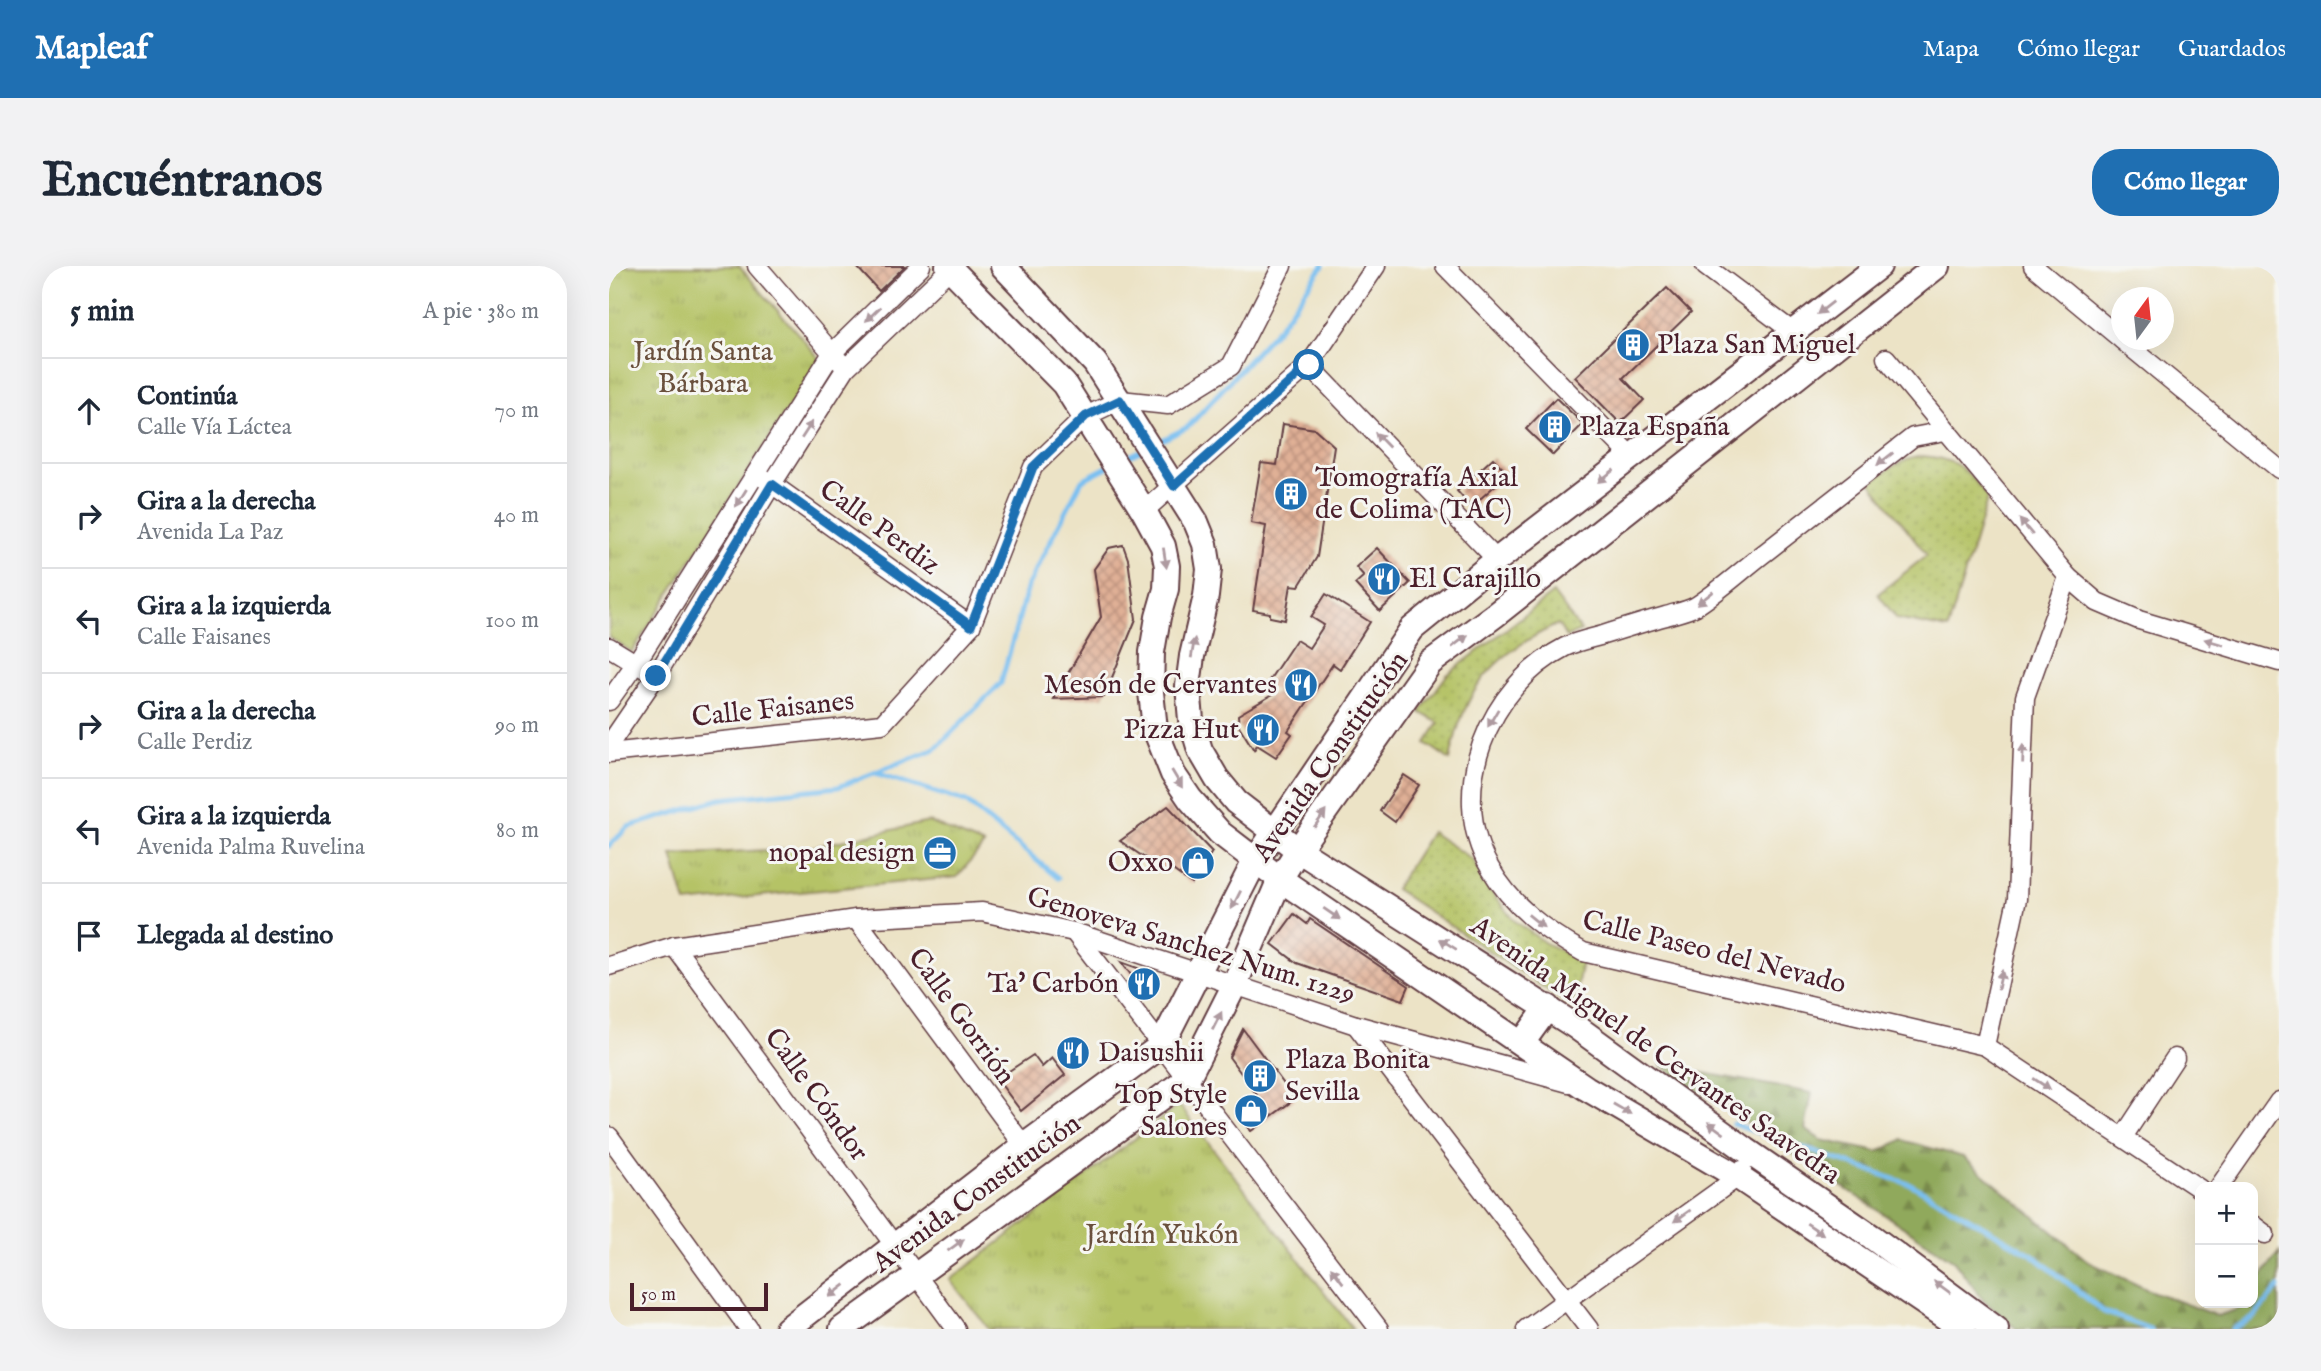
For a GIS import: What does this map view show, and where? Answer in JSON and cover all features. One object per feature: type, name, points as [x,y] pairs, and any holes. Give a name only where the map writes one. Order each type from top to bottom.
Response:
[{"type":"street","points":[[757,266],[846,368]]},
{"type":"street","points":[[609,701],[636,663],[832,353],[922,266]]},
{"type":"street","name":"Avenida Miguel de Cervantes Saavedra","points":[[1003,266],[1095,363],[1196,522],[1205,544],[1209,569],[1188,686],[1191,720],[1200,750],[1217,779],[1236,802],[1299,850],[1548,1007],[1872,1237],[1996,1329]]},
{"type":"street","points":[[1120,400],[1168,405],[1231,366],[1282,266]]},
{"type":"street","points":[[1144,511],[1309,365],[1376,266]]},
{"type":"street","points":[[1445,266],[1632,457]]},
{"type":"street","points":[[1705,266],[1793,332]]},
{"type":"street","name":"Avenida Constitución","points":[[787,1329],[1024,1146],[1161,1046],[1255,861],[1412,629],[1497,560],[1879,266]]},
{"type":"street","name":"Avenida Constitución","points":[[842,1329],[1187,1079],[1235,984],[1280,879],[1430,663],[1495,615],[1937,266]]},
{"type":"street","points":[[2033,266],[2111,330]]},
{"type":"street","points":[[609,745],[656,676],[846,368],[950,267]]},
{"type":"street","name":"Avenida Miguel de Cervantes Saavedra","points":[[950,267],[1064,384],[1163,546],[1167,566],[1166,589],[1152,652],[1151,692],[1155,729],[1173,774],[1189,799],[1220,833],[1280,879],[1586,1088],[1738,1177],[1963,1329]]},
{"type":"street","points":[[2136,350],[2278,465]]},
{"type":"street","points":[[1886,358],[2068,577],[2097,602],[2139,620],[2279,662]]},
{"type":"street","points":[[1309,365],[1497,560]]},
{"type":"street","name":"Calle Faisanes","points":[[609,753],[882,724],[971,626],[1033,467],[1086,416],[1120,400]]},
{"type":"street","name":"Calle Paseo del Nevado","points":[[1945,431],[1913,437],[1694,607],[1566,646],[1540,662],[1520,681],[1488,726],[1474,771],[1472,812],[1477,838],[1490,868],[1506,890],[1529,917],[1583,952],[1986,1046]]},
{"type":"street","name":"Calle Perdiz","points":[[756,473],[971,626]]},
{"type":"street","points":[[2068,577],[2025,697],[2017,899],[1986,1046],[2195,1186]]},
{"type":"street","points":[[1468,584],[1495,615]]},
{"type":"street","points":[[609,647],[656,676]]},
{"type":"street","name":"Genoveva Sanchez Num. 1229","points":[[609,966],[674,946],[856,919],[982,912],[1074,932],[1356,1025],[1586,1088]]},
{"type":"street","name":"Calle Gorrión","points":[[856,919],[1024,1146]]},
{"type":"street","points":[[1074,932],[1379,1329]]},
{"type":"street","name":"Calle Cóndor","points":[[674,946],[957,1329]]},
{"type":"street","points":[[1522,1043],[1548,1007]]},
{"type":"street","points":[[1356,1025],[1589,1329]]},
{"type":"street","points":[[2123,1137],[2175,1058]]},
{"type":"street","points":[[2222,1182],[2279,1101]]},
{"type":"street","points":[[609,1136],[749,1329]]},
{"type":"street","points":[[1526,1329],[1738,1177],[1752,1154]]},
{"type":"green space","name":"Jardín Santa Bárbara","points":[[609,266],[739,266],[820,359],[632,652],[609,637]]},
{"type":"green space","points":[[1922,456],[1953,463],[1974,480],[1988,497],[1948,629],[1897,619],[1878,594],[1927,555],[1871,483],[1895,466]]},
{"type":"green space","points":[[1553,593],[1581,631],[1566,637],[1558,624],[1499,661],[1473,694],[1463,713],[1450,760],[1426,743],[1439,723],[1420,712],[1447,675]]},
{"type":"green space","points":[[929,822],[984,845],[957,877],[686,903],[672,855],[808,848]]},
{"type":"green space","points":[[1431,832],[1473,860],[1487,887],[1515,921],[1545,943],[1582,961],[1573,1007],[1395,889]]},
{"type":"green space","points":[[1660,1065],[1812,1093],[1805,1129],[1821,1140],[1878,1152],[1902,1140],[1963,1157],[2089,1262],[2146,1289],[2217,1316],[2240,1308],[2258,1308],[2258,1282],[2279,1252],[2279,1329],[2017,1329],[1983,1300],[1954,1261]]},
{"type":"green space","name":"Jardín Yukón","points":[[1179,1105],[1353,1329],[989,1329],[950,1280]]},
{"type":"building","points":[[856,266],[905,266],[879,291]]},
{"type":"building","name":"Plaza San Miguel","points":[[1667,288],[1691,312],[1623,378],[1644,400],[1620,423],[1575,377]]},
{"type":"building","name":"Plaza España","points":[[1556,398],[1583,424],[1553,455],[1526,429]]},
{"type":"building","name":"Tomografía Axial de Colima (TAC)","points":[[1283,424],[1315,429],[1334,446],[1317,557],[1299,586],[1291,585],[1285,620],[1270,617],[1270,613],[1253,610],[1266,526],[1251,523],[1261,463],[1277,465]]},
{"type":"building","points":[[1493,458],[1508,474],[1471,507],[1457,491]]},
{"type":"building","points":[[1123,545],[1128,559],[1136,619],[1104,697],[1053,699],[1101,617],[1094,569],[1109,548]]},
{"type":"building","name":"El Carajillo","points":[[1377,548],[1410,583],[1380,611],[1355,584],[1364,576],[1356,567]]},
{"type":"building","points":[[1326,594],[1370,622],[1340,669],[1333,664],[1288,731],[1292,734],[1276,757],[1257,745],[1254,750],[1239,726],[1238,715],[1277,692],[1266,685],[1296,640],[1309,648],[1324,625],[1311,617]]},
{"type":"building","points":[[1404,775],[1419,785],[1395,822],[1380,811]]},
{"type":"building","points":[[1168,806],[1212,852],[1192,884],[1170,868],[1167,873],[1120,841]]},
{"type":"building","points":[[1294,914],[1307,924],[1310,919],[1409,986],[1403,1000],[1297,963],[1272,944]]},
{"type":"building","name":"Ta' Carbón","points":[[1121,962],[1154,974],[1146,994]]},
{"type":"building","name":"Plaza Bonita Sevilla","points":[[1243,1029],[1295,1099],[1251,1131],[1236,1110],[1257,1095],[1229,1057]]},
{"type":"building","points":[[1033,1055],[1042,1067],[1052,1058],[1065,1075],[1021,1111],[997,1079]]},
{"type":"waterway","points":[[1154,444],[1188,427],[1278,328],[1323,266]]},
{"type":"waterway","points":[[1119,461],[1142,450]]},
{"type":"waterway","points":[[609,846],[628,827],[720,799],[838,787],[935,749],[1001,683],[1028,585],[1082,480],[1107,467]]},
{"type":"waterway","points":[[876,773],[966,802],[1058,878]]},
{"type":"waterway","points":[[1733,1124],[1912,1185],[2033,1255],[2104,1312],[2150,1329]]},
{"type":"waterway","points":[[2232,1329],[2253,1318],[2279,1287]]},
{"type":"place","name":"Plaza San Miguel","points":[[1633,345]]},
{"type":"place","name":"Plaza España","points":[[1555,427]]},
{"type":"place","name":"Tomografía Axial de Colima (TAC)","points":[[1291,494]]},
{"type":"place","name":"El Carajillo","points":[[1384,579]]},
{"type":"place","name":"Mesón de Cervantes","points":[[1301,685]]},
{"type":"place","name":"Pizza Hut","points":[[1263,730]]},
{"type":"place","name":"nopal design","points":[[940,853]]},
{"type":"place","name":"Oxxo","points":[[1198,863]]},
{"type":"place","name":"Ta' Carbón","points":[[1144,984]]},
{"type":"place","name":"Daisushii","points":[[1073,1053]]},
{"type":"place","name":"Plaza Bonita Sevilla","points":[[1260,1076]]},
{"type":"place","name":"Top Style Salones","points":[[1251,1111]]},
{"type":"route","points":[[656,676],[772,484],[971,626],[1033,467],[1086,416],[1120,400],[1174,486],[1309,365]]}]
